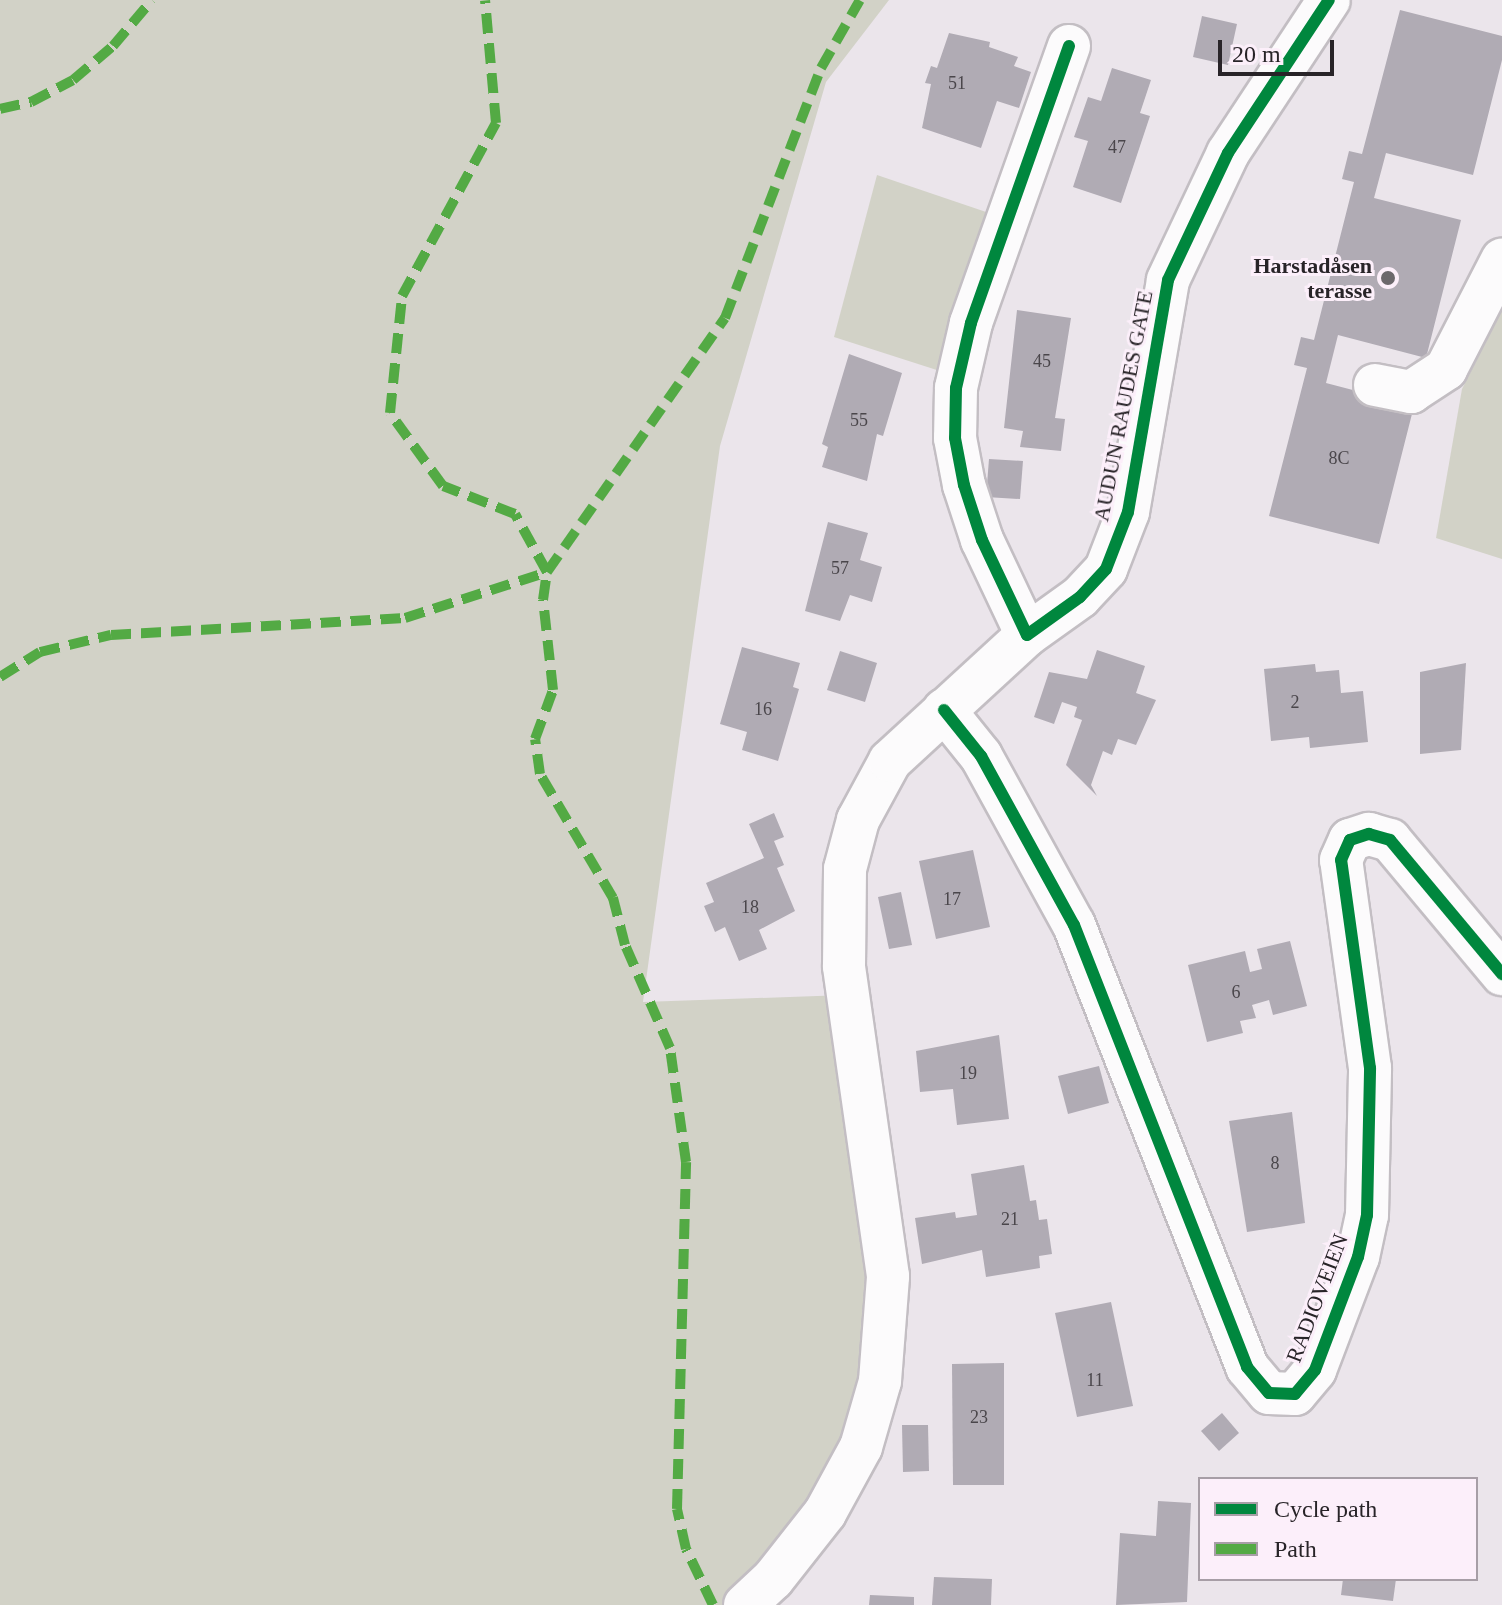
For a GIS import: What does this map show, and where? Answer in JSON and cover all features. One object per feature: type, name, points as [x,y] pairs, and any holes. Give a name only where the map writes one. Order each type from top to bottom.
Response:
[{"type":"street","name":"AUDUN RAUDES GATE","points":[[1027,635],[1080,597],[1106,569],[1128,512],[1168,280],[1228,153],[1329,0]]},
{"type":"street","points":[[745,1605],[773,1579],[825,1513],[861,1447],[880,1381],[888,1276],[844,966],[845,869],[858,820],[890,761],[1027,635],[992,565],[964,485],[955,438],[956,388],[971,323],[1069,46]]},
{"type":"street","points":[[1375,385],[1411,392],[1446,369],[1502,260]]},
{"type":"street","name":"RADIOVEIEN","points":[[944,710],[981,756],[1074,925],[1247,1367],[1269,1393],[1295,1394],[1315,1370],[1358,1257],[1367,1215],[1373,1104],[1341,860],[1350,840],[1369,834],[1390,840],[1502,974]]},
{"type":"shaded area","points":[[0,0],[889,0],[826,82],[720,446],[643,1002],[845,995],[881,1405],[765,1605],[0,1605]]},
{"type":"shaded area","points":[[877,175],[992,214],[943,372],[834,337]]},
{"type":"shaded area","points":[[1502,310],[1502,559],[1436,538],[1462,389]]},
{"type":"building","name":"Harstadåsen terasse","points":[[1400,10],[1502,36],[1502,60],[1473,175],[1386,153],[1374,198],[1461,220],[1426,358],[1338,335],[1326,383],[1414,406],[1379,544],[1269,516],[1307,368],[1294,365],[1301,337],[1314,340],[1354,182],[1342,179],[1349,151],[1362,154]]},
{"type":"building","points":[[1202,16],[1237,24],[1228,65],[1193,57]]},
{"type":"building","points":[[949,33],[990,42],[989,47],[1018,57],[1014,66],[1031,72],[1019,108],[997,101],[981,148],[922,128],[931,84],[925,83],[931,66],[937,68]]},
{"type":"building","points":[[1112,68],[1151,80],[1140,113],[1150,116],[1121,203],[1073,187],[1088,141],[1074,137],[1088,97],[1101,101]]},
{"type":"building","points":[[1017,310],[1071,318],[1055,418],[1065,419],[1061,451],[1020,447],[1023,431],[1004,428]]},
{"type":"building","points":[[849,354],[902,373],[883,436],[877,434],[867,481],[822,467],[828,447],[822,444]]},
{"type":"building","points":[[989,459],[1023,461],[1020,499],[986,497]]},
{"type":"building","points":[[828,522],[868,533],[860,560],[882,567],[872,602],[850,595],[840,621],[805,611]]},
{"type":"building","points":[[742,647],[800,663],[793,687],[799,689],[778,761],[742,750],[747,732],[720,724]]},
{"type":"building","points":[[1097,650],[1145,666],[1136,693],[1156,700],[1136,745],[1118,739],[1112,755],[1103,751],[1091,785],[1097,796],[1066,765],[1082,720],[1074,717],[1077,707],[1062,702],[1054,724],[1034,717],[1049,672],[1087,679]]},
{"type":"building","points":[[840,651],[877,663],[865,702],[827,690]]},
{"type":"building","points":[[1466,663],[1461,750],[1420,754],[1420,672]]},
{"type":"building","points":[[1315,664],[1316,672],[1339,670],[1341,693],[1363,691],[1368,742],[1310,748],[1309,737],[1271,741],[1264,669]]},
{"type":"building","points":[[774,813],[784,837],[774,841],[784,865],[777,868],[795,911],[759,930],[767,949],[739,961],[725,927],[715,932],[704,906],[714,902],[706,883],[764,858],[749,824]]},
{"type":"building","points":[[973,850],[990,927],[936,939],[919,861]]},
{"type":"building","points":[[901,892],[912,945],[889,949],[878,897]]},
{"type":"building","points":[[1290,941],[1307,1006],[1273,1015],[1269,1000],[1252,1005],[1256,1018],[1240,1021],[1243,1033],[1207,1042],[1188,965],[1245,951],[1250,972],[1262,969],[1257,949]]},
{"type":"building","points":[[999,1035],[1009,1119],[957,1125],[953,1089],[920,1092],[916,1051]]},
{"type":"building","points":[[1099,1066],[1109,1103],[1068,1114],[1058,1076]]},
{"type":"building","points":[[1292,1112],[1305,1223],[1247,1232],[1229,1121]]},
{"type":"building","points":[[1024,1165],[1030,1201],[1036,1200],[1039,1220],[1047,1219],[1052,1254],[1039,1256],[1040,1268],[986,1277],[982,1250],[922,1264],[915,1218],[955,1212],[956,1218],[977,1215],[971,1174]]},
{"type":"building","points":[[1111,1302],[1133,1406],[1077,1417],[1055,1313]]},
{"type":"building","points":[[1004,1363],[1004,1485],[953,1485],[952,1364]]},
{"type":"building","points":[[1222,1413],[1239,1433],[1219,1451],[1201,1431]]},
{"type":"building","points":[[902,1425],[928,1425],[929,1471],[903,1472]]},
{"type":"building","points":[[1158,1501],[1191,1503],[1187,1602],[1116,1605],[1120,1533],[1156,1536]]},
{"type":"building","points":[[934,1577],[992,1579],[991,1605],[932,1605]]},
{"type":"building","points":[[1343,1581],[1396,1581],[1393,1601],[1341,1595]]},
{"type":"building","points":[[870,1595],[914,1597],[914,1605],[869,1605]]},
{"type":"marked path","points":[[0,109],[31,102],[73,80],[113,46],[152,0]]},
{"type":"marked path","points":[[0,677],[40,652],[111,635],[405,618],[547,572],[515,514],[443,486],[390,413],[402,296],[496,123],[485,0]]},
{"type":"marked path","points":[[713,1605],[686,1549],[677,1509],[686,1162],[670,1048],[625,945],[613,898],[540,774],[535,739],[553,690],[543,600],[547,572],[725,318],[821,68],[860,0]]},
{"type":"cycle path","points":[[1069,46],[971,323],[956,388],[955,438],[964,485],[982,540],[1027,635],[1080,597],[1106,569],[1128,512],[1168,280],[1228,153],[1329,0]]},
{"type":"cycle path","points":[[944,710],[981,756],[1074,925],[1247,1367],[1269,1393],[1295,1394],[1315,1370],[1358,1257],[1367,1215],[1370,1068],[1341,860],[1350,840],[1369,834],[1390,840],[1502,974]]},
{"type":"place","name":"Harstadåsen terasse","points":[[1388,278]]}]
